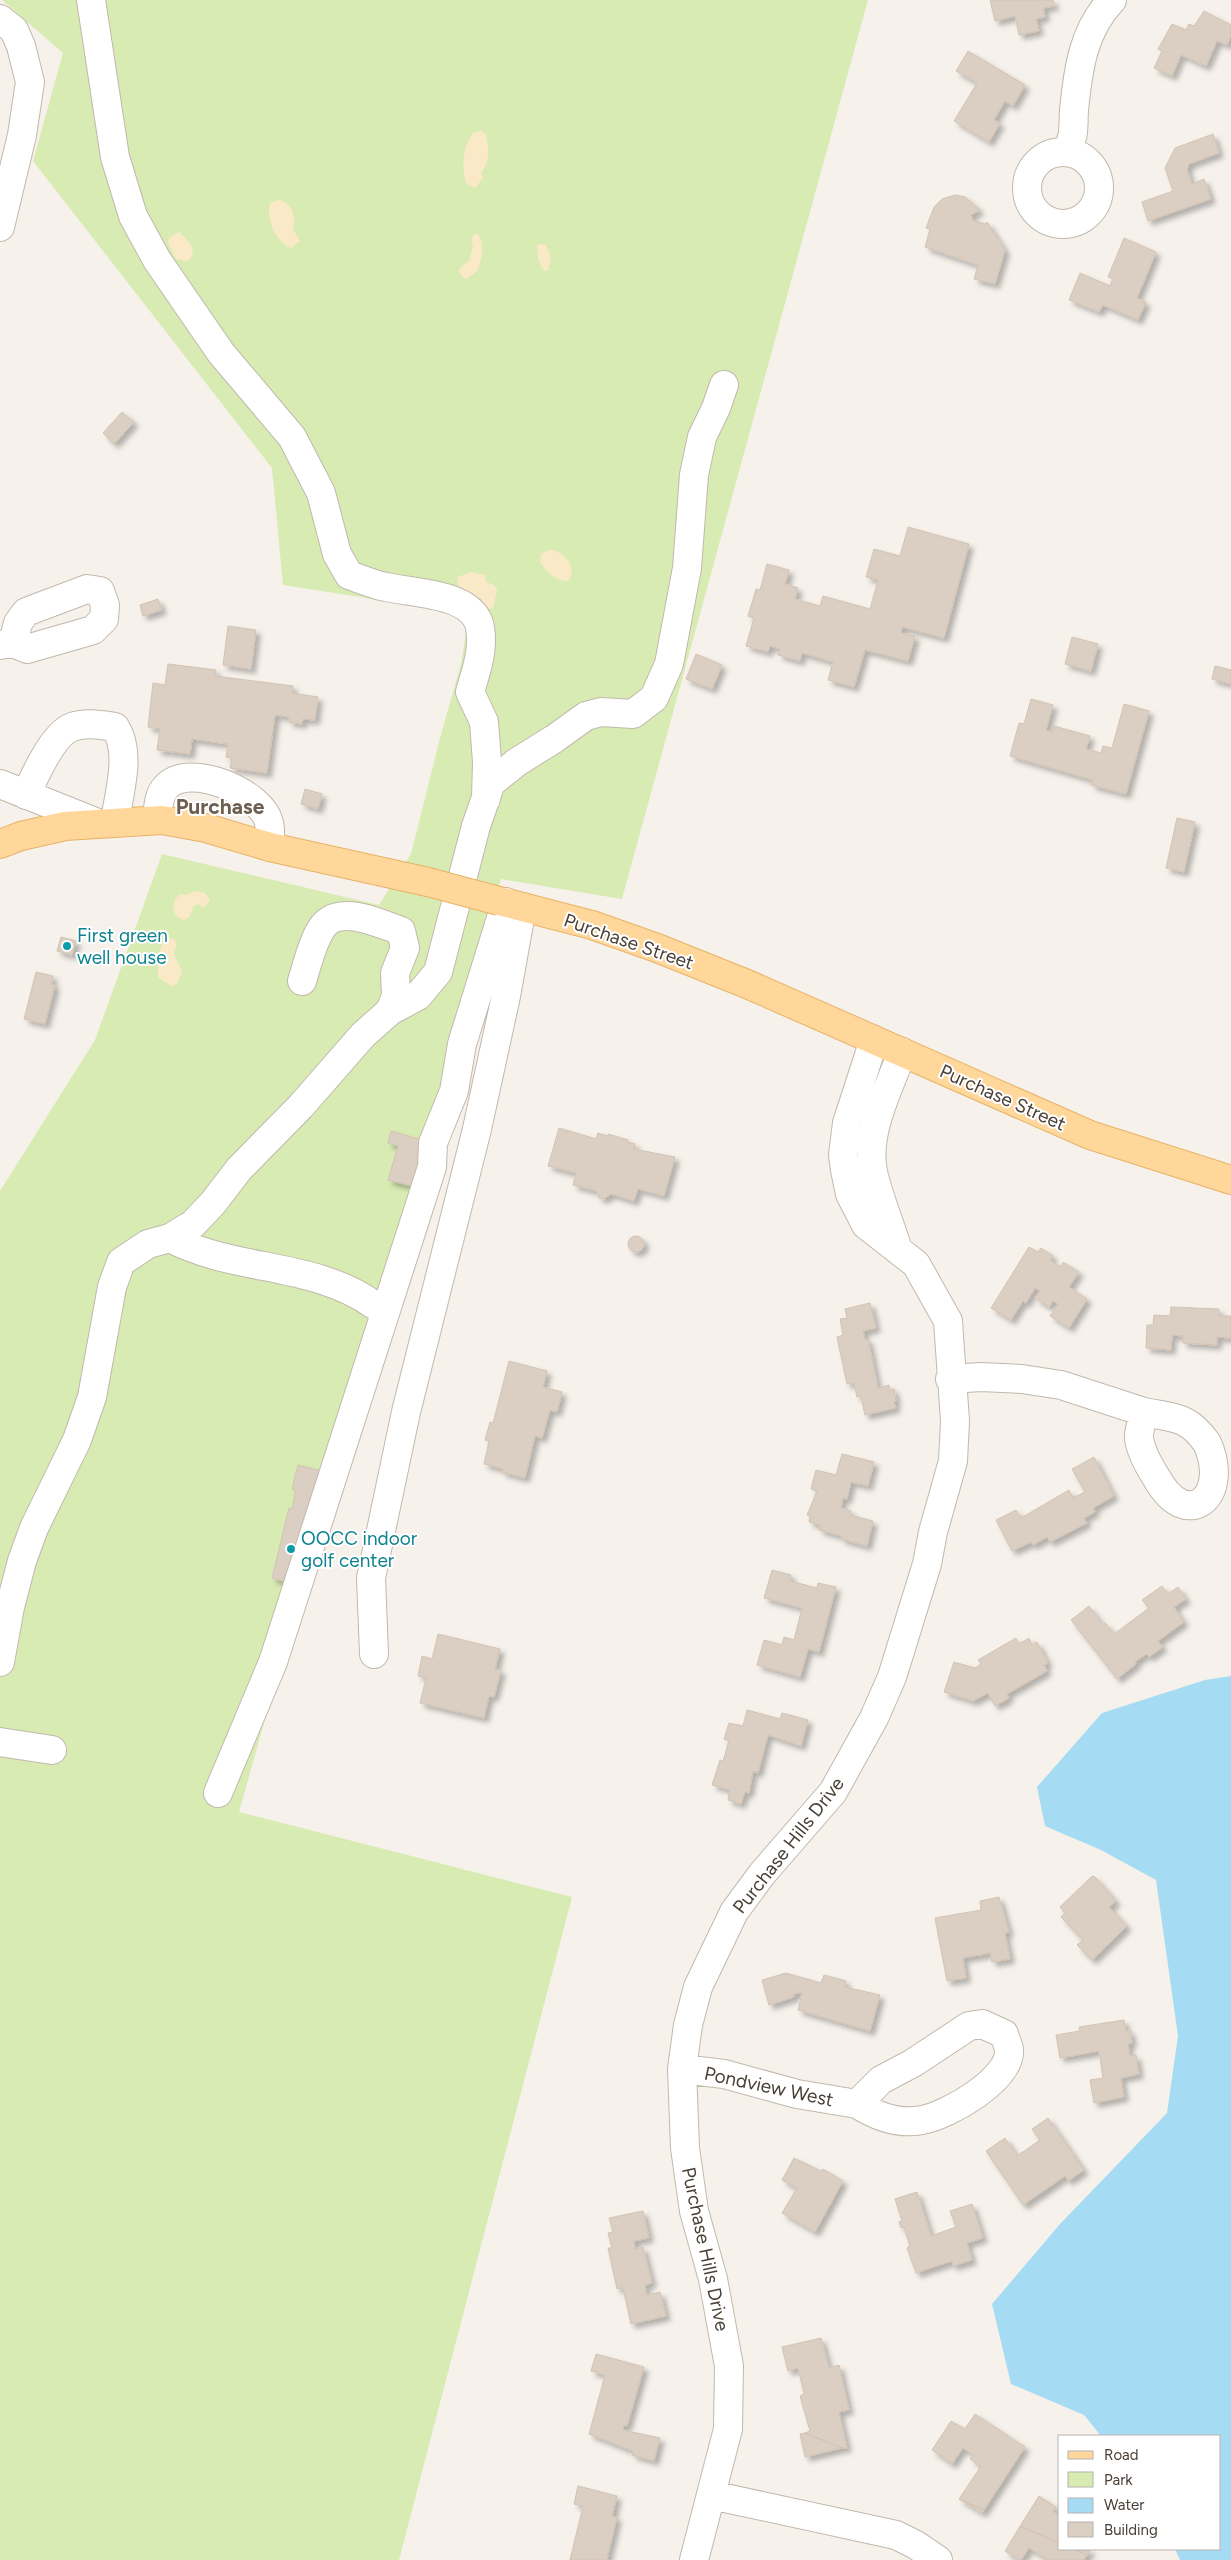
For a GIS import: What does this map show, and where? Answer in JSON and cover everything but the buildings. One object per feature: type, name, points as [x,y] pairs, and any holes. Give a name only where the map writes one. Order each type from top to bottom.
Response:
[{"type":"main road","name":"Purchase Street","points":[[0,844],[21,836],[65,826],[157,820],[206,828],[270,846],[428,882],[592,925],[657,948],[747,984],[1090,1135],[1231,1180]]},
{"type":"street","points":[[91,0],[115,157],[133,216],[157,260],[221,353],[292,436],[321,493],[337,554],[349,575],[385,587],[438,595],[467,606],[480,626],[480,658],[470,692],[484,722],[487,762],[486,799]]},
{"type":"street","points":[[1067,151],[1074,136],[1078,77],[1084,48],[1094,24],[1112,0]]},
{"type":"street","points":[[0,19],[14,30],[21,46],[30,82],[22,135],[0,228]]},
{"type":"street","points":[[0,1662],[10,1607],[22,1561],[34,1528],[77,1440],[92,1397],[112,1287],[121,1262],[148,1244],[170,1238],[193,1224],[213,1203],[239,1169],[301,1106],[362,1035],[390,1011],[418,996],[438,972],[476,826],[492,783],[517,762],[586,716],[601,712],[633,714],[654,698],[669,664],[687,568],[691,503],[702,437],[716,408],[724,385]]},
{"type":"street","points":[[0,784],[26,795],[105,822],[124,766],[122,738],[115,727],[96,724],[71,728],[51,747],[26,795]]},
{"type":"street","points":[[157,820],[158,804],[166,786],[181,779],[209,779],[237,789],[258,804],[269,822],[270,846]]},
{"type":"street","points":[[374,1654],[371,1578],[406,1412],[477,1129],[506,996],[509,903]]},
{"type":"street","points":[[218,1793],[273,1662],[432,1167],[433,1143],[454,1091],[462,1044],[509,903]]},
{"type":"street","points":[[302,981],[315,942],[326,923],[347,914],[377,922],[400,931],[405,948],[395,973],[396,996],[390,1011]]},
{"type":"street","name":"Purchase Hills Drive","points":[[694,2560],[728,2429],[729,2366],[713,2278],[694,2211],[685,2148],[682,2069],[688,2025],[698,1987],[734,1912],[762,1874],[833,1792],[855,1755],[892,1677],[927,1564],[933,1532],[953,1461],[955,1421],[950,1379],[948,1321],[916,1264],[866,1225],[850,1194],[845,1170],[843,1155],[847,1123],[874,1040]]},
{"type":"street","points":[[898,1250],[873,1172],[873,1162],[874,1132],[902,1052]]},
{"type":"street","points":[[845,1170],[873,1162]]},
{"type":"street","points":[[170,1238],[190,1249],[230,1260],[332,1281],[358,1293],[374,1305]]},
{"type":"street","points":[[950,1379],[980,1377],[1022,1379],[1061,1386],[1144,1412]]},
{"type":"street","points":[[0,1742],[52,1750]]},
{"type":"street","name":"Pondview West","points":[[682,2069],[724,2074],[797,2094],[857,2104],[878,2117],[904,2121],[921,2121],[968,2099],[994,2080],[1001,2072],[1009,2050],[1004,2034],[982,2024],[969,2026],[913,2063],[881,2080],[857,2104]]},
{"type":"street","points":[[712,2494],[896,2535],[916,2544],[938,2560]]},
{"type":"green space","points":[[2,0],[868,0],[622,899],[501,879],[239,1812],[572,1897],[399,2560],[0,2560],[0,1191],[95,1040],[162,854],[379,905],[411,854],[461,664],[469,614],[283,585],[272,468],[33,161],[63,53]]},
{"type":"sand","points":[[481,131],[486,134],[488,155],[481,173],[483,178],[475,188],[466,183],[464,156],[467,143],[474,132]]},
{"type":"sand","points":[[280,200],[288,204],[293,212],[293,229],[300,241],[291,248],[276,235],[270,221],[269,208],[271,202]]},
{"type":"sand","points":[[179,232],[190,243],[193,252],[189,261],[176,259],[168,243],[169,238]]},
{"type":"sand","points":[[476,233],[482,245],[481,260],[477,270],[466,279],[461,276],[459,271],[461,266],[469,261],[473,246],[471,239]]},
{"type":"sand","points":[[541,244],[546,245],[551,258],[548,271],[544,271],[537,253],[537,246]]},
{"type":"sand","points":[[548,550],[559,553],[568,560],[572,571],[568,581],[555,578],[540,562],[541,554]]},
{"type":"sand","points":[[471,572],[485,575],[486,582],[494,585],[497,590],[493,608],[489,609],[484,606],[481,598],[466,596],[461,591],[458,577]]},
{"type":"sand","points":[[195,891],[205,893],[210,901],[204,908],[198,904],[194,906],[189,917],[184,920],[179,918],[173,908],[177,897],[180,894],[186,895]]},
{"type":"sand","points":[[167,938],[172,938],[177,942],[174,955],[182,971],[177,984],[171,986],[158,977],[160,950]]},
{"type":"water","points":[[1231,1676],[1231,2560],[1180,2560],[1175,2550],[1221,2550],[1221,2435],[1100,2435],[1084,2415],[1011,2384],[992,2304],[1060,2224],[1167,2113],[1178,2036],[1156,1880],[1101,1850],[1045,1826],[1037,1787],[1102,1713],[1205,1680]]},
{"type":"place","name":"First green well house","points":[[67,946]]},
{"type":"place","name":"OOCC indoor golf center","points":[[291,1549]]},
{"type":"district","name":"Purchase","points":[[220,807]]}]
